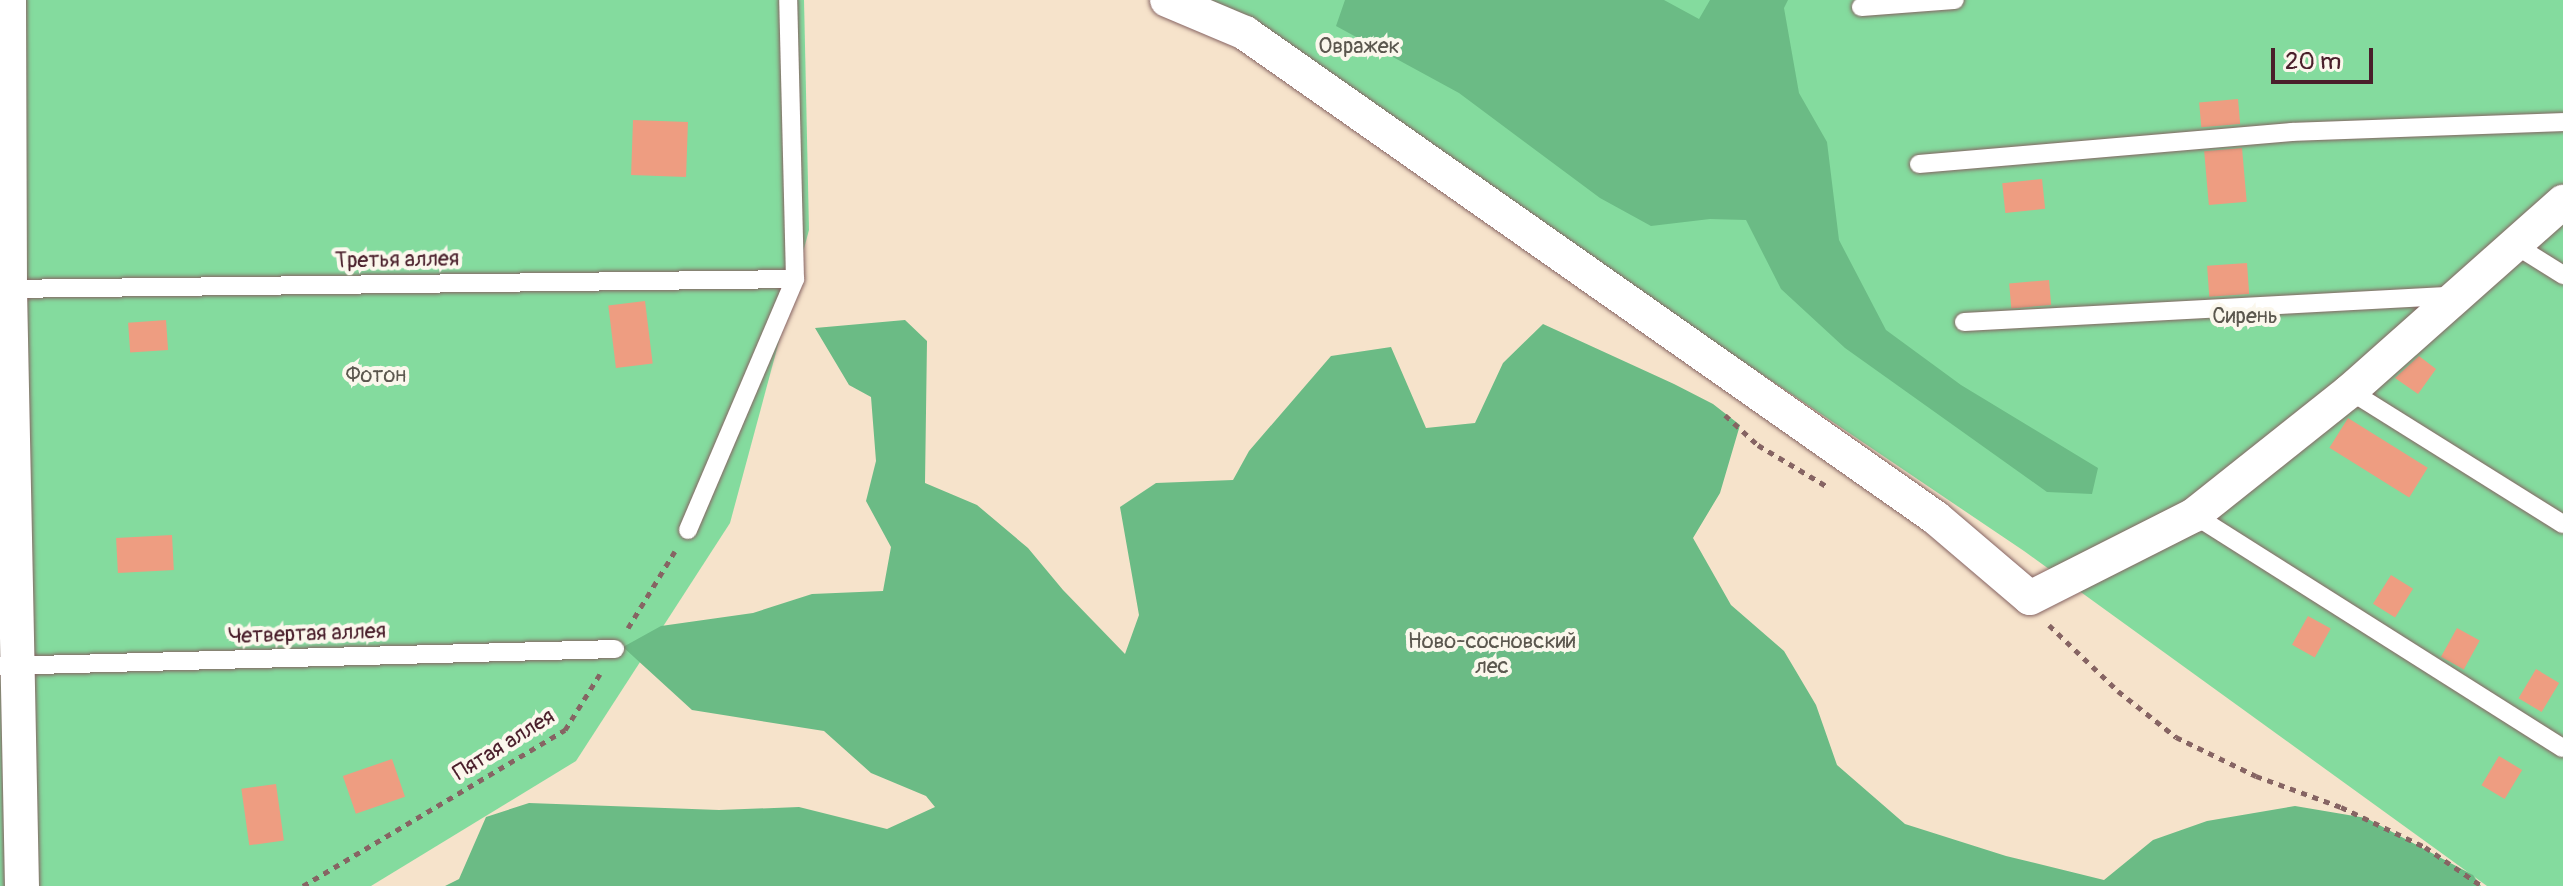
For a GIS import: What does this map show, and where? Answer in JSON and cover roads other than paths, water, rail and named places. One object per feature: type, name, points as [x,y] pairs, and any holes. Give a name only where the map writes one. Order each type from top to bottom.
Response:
[{"type":"street","points":[[9,0],[5,289],[9,666],[22,886]]},
{"type":"street","points":[[1167,0],[1258,42],[1936,518],[2030,598],[2194,515],[2350,391],[2563,202]]},
{"type":"lane","points":[[688,530],[795,279],[788,0]]},
{"type":"lane","points":[[1861,7],[1955,0]]},
{"type":"lane","points":[[1919,164],[2292,132],[2563,122]]},
{"type":"lane","points":[[2515,245],[2563,275]]},
{"type":"lane","name":"Третья аллея","points":[[5,289],[795,279]]},
{"type":"lane","points":[[1964,322],[2458,295]]},
{"type":"lane","points":[[2350,391],[2563,524]]},
{"type":"lane","points":[[2194,515],[2563,748]]},
{"type":"lane","name":"Четвертая аллея","points":[[9,666],[615,649]]},
{"type":"park label","name":"Овражек","points":[[1359,47]]},
{"type":"park label","name":"Сирень","points":[[2245,317]]},
{"type":"park label","name":"Фотон","points":[[376,376]]},
{"type":"park label","name":"Ново-сосновский лес","points":[[1492,654]]}]
